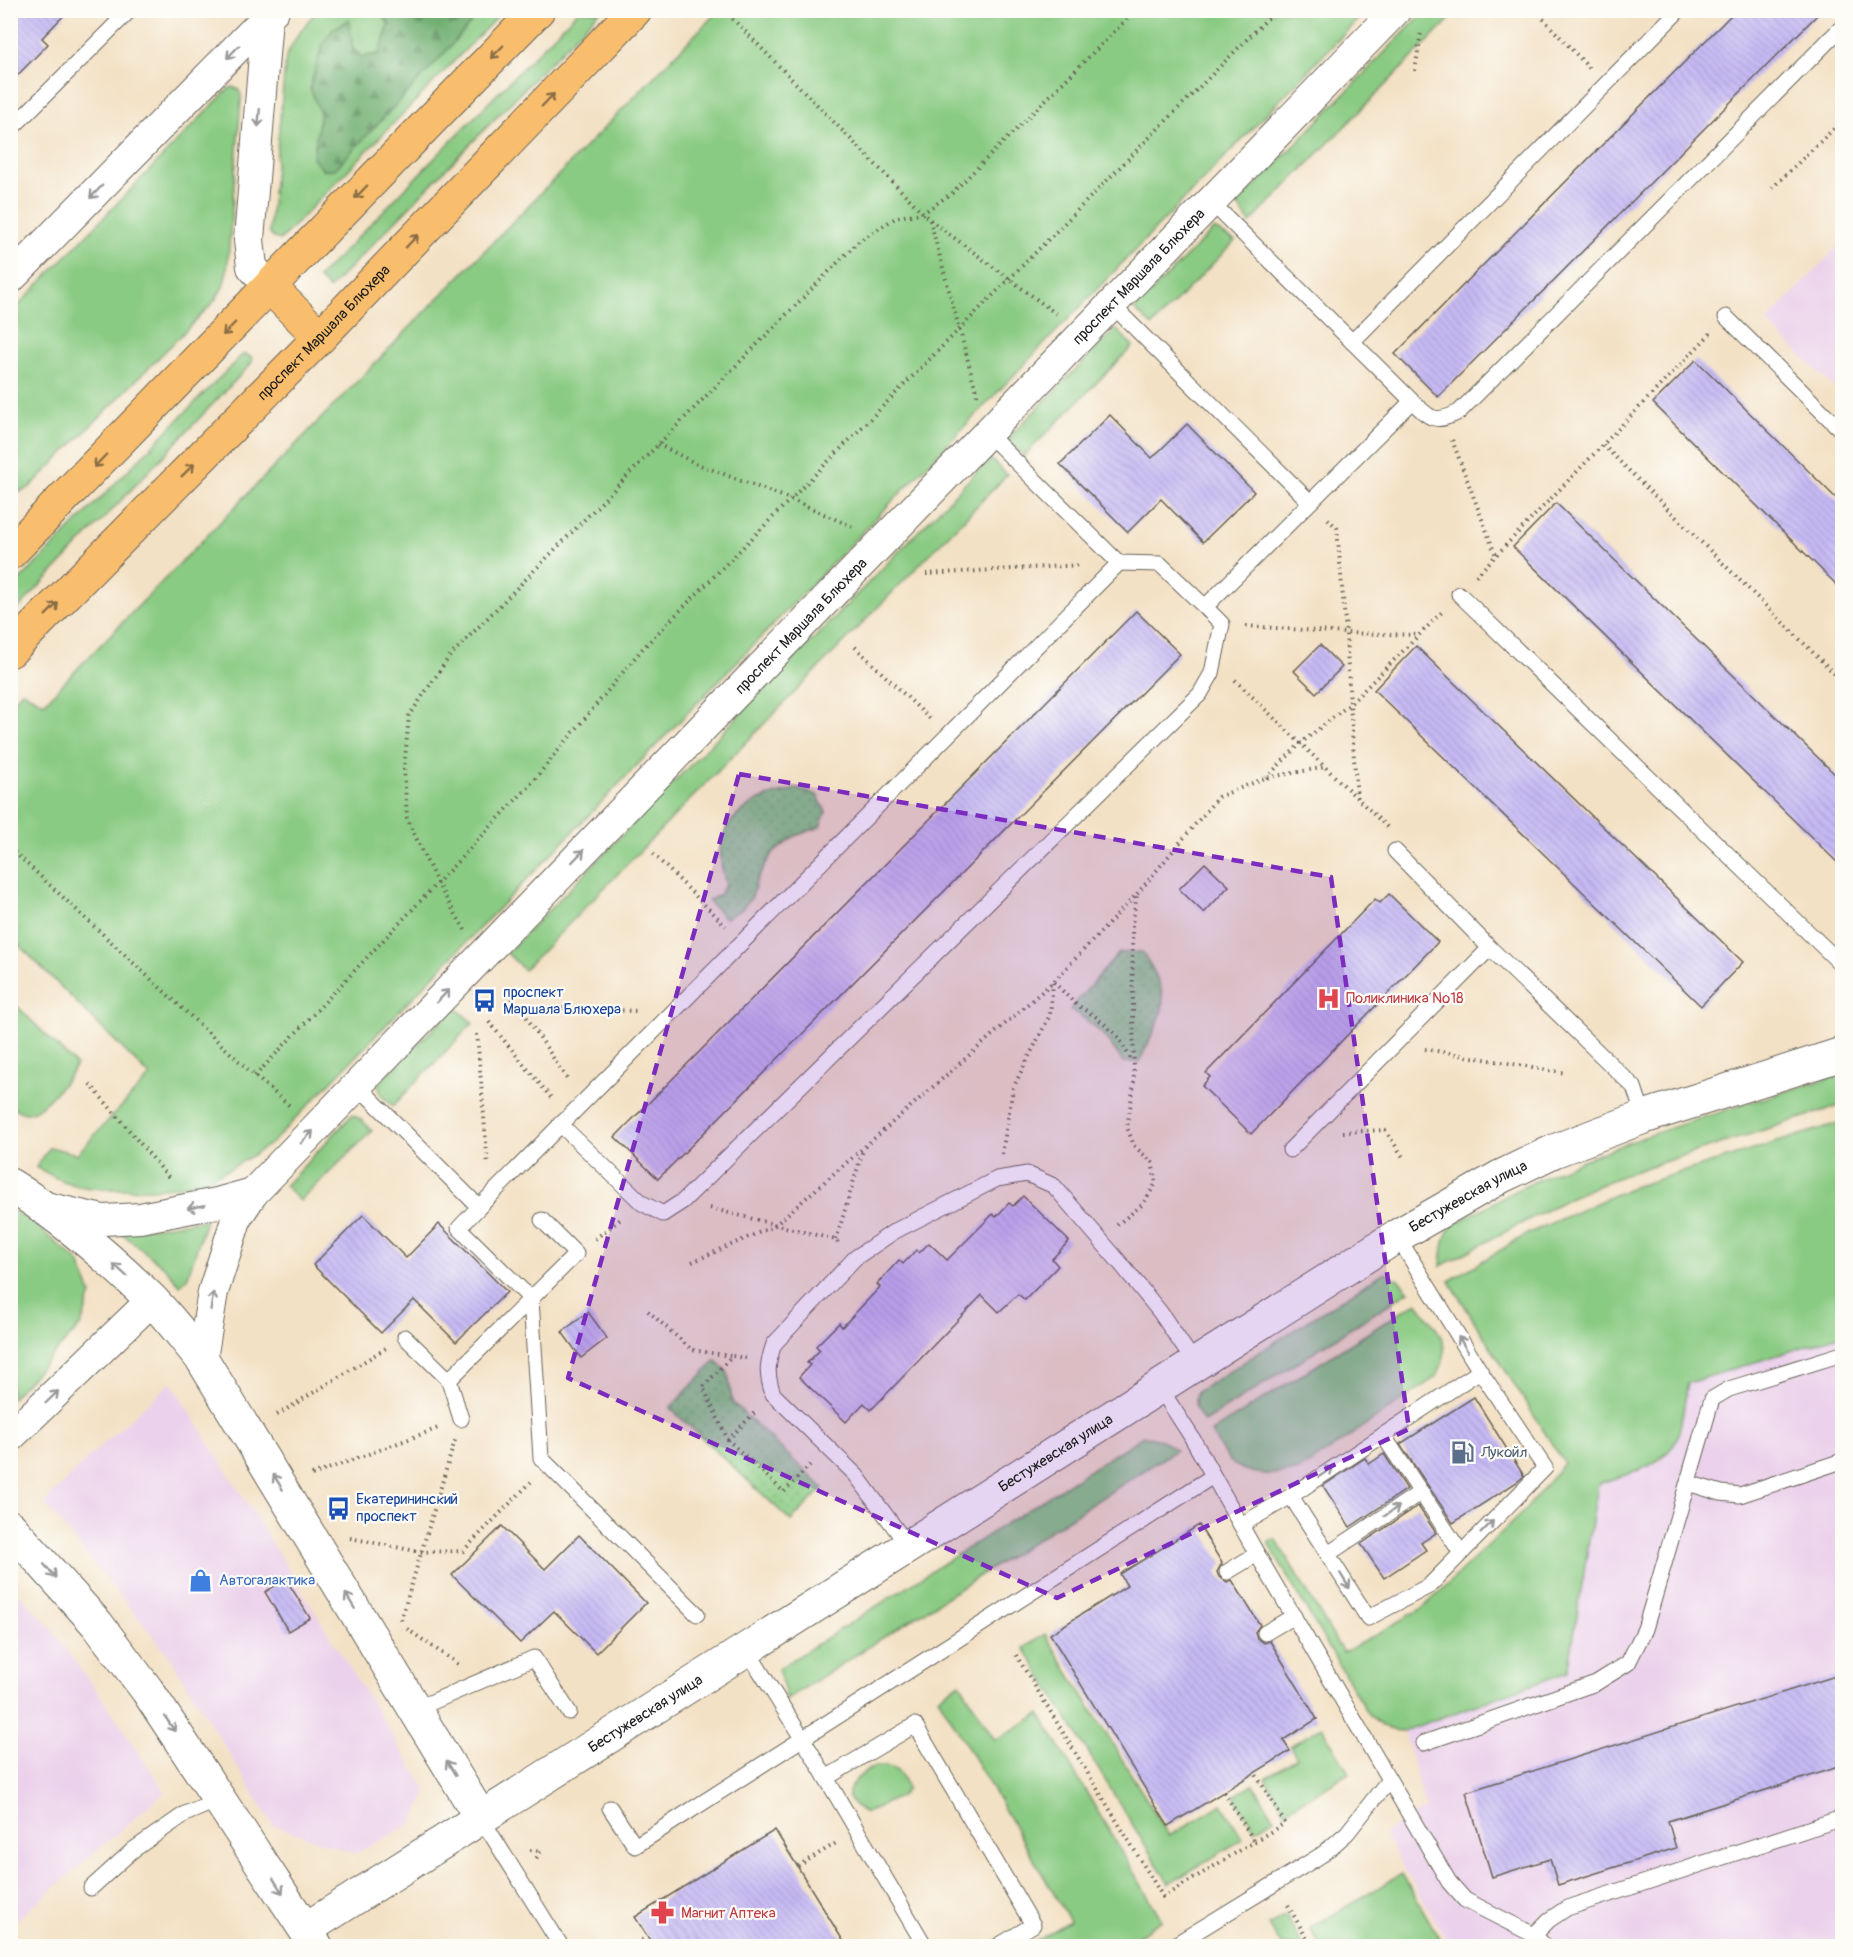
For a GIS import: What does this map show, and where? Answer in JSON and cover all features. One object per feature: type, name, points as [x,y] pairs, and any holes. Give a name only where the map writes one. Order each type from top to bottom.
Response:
[{"type":"main road","points":[[10,554],[538,10]]},
{"type":"main road","name":"проспект Маршала Блюхера","points":[[10,651],[320,337],[635,10]]},
{"type":"main road","points":[[270,287],[320,337]]},
{"type":"street","points":[[270,14],[249,240],[252,267],[270,287]]},
{"type":"street","points":[[10,279],[270,14]]},
{"type":"street","name":"проспект Маршала Блюхера","points":[[202,1359],[213,1292],[237,1217],[253,1193],[988,434],[1210,201],[1408,16]]},
{"type":"street","name":"Бестужевская улица","points":[[311,1938],[481,1818],[1396,1236],[1500,1177],[1554,1150],[1644,1117],[1842,1054]]},
{"type":"street","points":[[10,1185],[46,1207],[100,1252],[152,1300],[202,1359],[481,1818]]},
{"type":"street","points":[[46,1207],[103,1220],[140,1218],[194,1208],[253,1193]]},
{"type":"street","points":[[10,1437],[152,1300]]},
{"type":"street","points":[[10,1527],[97,1624],[147,1690],[311,1938]]},
{"type":"lane","points":[[10,130],[130,10]]},
{"type":"lane","points":[[1352,342],[1679,10]]},
{"type":"lane","points":[[1210,201],[1428,418],[1444,420],[1459,412],[1842,27]]},
{"type":"lane","points":[[1112,305],[1311,502]]},
{"type":"lane","points":[[1726,317],[1842,431]]},
{"type":"lane","points":[[1205,607],[1412,401]]},
{"type":"lane","points":[[564,1120],[642,1203],[663,1214],[683,1201],[1200,694],[1212,673],[1222,624],[1160,564],[1119,563],[988,434]]},
{"type":"lane","points":[[697,1614],[541,1458],[531,1299],[459,1228],[1119,563]]},
{"type":"lane","points":[[1459,594],[1842,965]]},
{"type":"lane","points":[[1395,851],[1490,948],[1634,1087],[1644,1117]]},
{"type":"lane","points":[[1290,1150],[1490,948]]},
{"type":"lane","points":[[357,1085],[485,1201]]},
{"type":"lane","points":[[909,1547],[856,1475],[773,1394],[767,1378],[774,1344],[855,1258],[895,1231],[997,1179],[1027,1174],[1054,1186],[1160,1312],[1196,1365]]},
{"type":"lane","points":[[449,1380],[576,1254],[542,1220]]},
{"type":"lane","points":[[1291,1496],[1368,1618],[1429,1586],[1545,1468],[1480,1371],[1396,1236]]},
{"type":"lane","points":[[405,1337],[449,1380],[461,1419]]},
{"type":"lane","points":[[1424,1743],[1596,1683],[1628,1663],[1645,1629],[1712,1399],[1729,1389],[1842,1354]]},
{"type":"lane","points":[[1241,1526],[1291,1496],[1480,1371]]},
{"type":"lane","points":[[1160,1388],[1449,1882],[1465,1900],[1534,1935],[1545,1947]]},
{"type":"lane","points":[[1383,1434],[1461,1553]]},
{"type":"lane","points":[[1688,1482],[1721,1493],[1740,1495],[1842,1461]]},
{"type":"lane","points":[[610,1808],[635,1846],[1213,1476]]},
{"type":"lane","points":[[1328,1554],[1421,1492]]},
{"type":"lane","points":[[1227,1572],[1257,1554]]},
{"type":"lane","points":[[1264,1633],[1294,1616]]},
{"type":"lane","points":[[747,1650],[826,1778],[925,1947]]},
{"type":"lane","points":[[416,1709],[534,1658],[569,1712]]},
{"type":"lane","points":[[826,1778],[915,1725],[1033,1925],[998,1947]]},
{"type":"lane","points":[[1173,1947],[1323,1854],[1347,1833],[1389,1780]]},
{"type":"lane","points":[[91,1888],[133,1850],[186,1814],[220,1799]]},
{"type":"lane","points":[[481,1818],[561,1947]]},
{"type":"lane","points":[[1534,1935],[1549,1920],[1568,1908],[1842,1818]]},
{"type":"path","points":[[724,10],[929,219],[1084,334]]},
{"type":"path","points":[[481,957],[437,883],[407,818],[404,770],[409,716],[449,657],[859,241],[897,218],[923,213],[952,193],[1136,10]]},
{"type":"path","points":[[255,1076],[529,786],[643,648],[1276,10]]},
{"type":"path","points":[[1535,10],[1605,85]]},
{"type":"path","points":[[1408,16],[1421,32],[1414,71]]},
{"type":"path","points":[[1772,188],[1842,121]]},
{"type":"path","points":[[929,219],[988,434]]},
{"type":"path","points":[[1265,778],[1301,743],[1350,704],[1419,635],[1726,317]]},
{"type":"path","points":[[1444,420],[1496,556]]},
{"type":"path","points":[[658,444],[697,464],[790,499],[884,541]]},
{"type":"path","points":[[1603,445],[1842,681]]},
{"type":"path","points":[[1311,502],[1337,528],[1357,798]]},
{"type":"path","points":[[926,574],[1119,563]]},
{"type":"path","points":[[1222,624],[1346,633],[1419,635]]},
{"type":"path","points":[[855,647],[947,736]]},
{"type":"path","points":[[1212,673],[1228,673],[1326,767],[1396,837],[1395,851]]},
{"type":"path","points":[[692,1262],[774,1226],[1053,982],[1137,894],[1218,797],[1265,778],[1326,767]]},
{"type":"path","points":[[10,848],[255,1076],[315,1128]]},
{"type":"path","points":[[652,854],[742,941]]},
{"type":"path","points":[[1100,1239],[1143,1204],[1156,1183],[1152,1162],[1134,1146],[1127,1127],[1134,1084],[1132,924],[1137,894]]},
{"type":"path","points":[[1053,982],[1074,1003],[1096,1017],[1117,1035],[1132,1062]]},
{"type":"path","points":[[997,1179],[1013,1088],[1050,1015],[1053,982]]},
{"type":"path","points":[[512,998],[582,1102]]},
{"type":"path","points":[[520,1007],[671,1013]]},
{"type":"path","points":[[489,1022],[564,1120]]},
{"type":"path","points":[[477,1034],[485,1201]]},
{"type":"path","points":[[1394,1044],[1566,1073]]},
{"type":"path","points":[[90,1084],[194,1208]]},
{"type":"path","points":[[1306,1133],[1385,1130],[1403,1157]]},
{"type":"path","points":[[836,1240],[863,1149]]},
{"type":"path","points":[[683,1201],[836,1240],[855,1258]]},
{"type":"path","points":[[576,1254],[642,1203]]},
{"type":"path","points":[[648,1311],[692,1350],[769,1360]]},
{"type":"path","points":[[277,1415],[405,1337]]},
{"type":"path","points":[[732,1356],[703,1387],[728,1440],[784,1492],[827,1447]]},
{"type":"path","points":[[728,1440],[773,1394]]},
{"type":"path","points":[[312,1475],[461,1419]]},
{"type":"path","points":[[461,1419],[400,1624],[483,1680]]},
{"type":"path","points":[[349,1538],[421,1552],[463,1551],[548,1466]]},
{"type":"path","points":[[1016,1656],[1163,1897],[1285,1822],[1255,1773]]},
{"type":"path","points":[[1224,1792],[1254,1841]]},
{"type":"path","points":[[798,1866],[857,1830]]},
{"type":"path","points":[[1275,1883],[1311,1947]]},
{"type":"path","points":[[631,1947],[648,1937]]},
{"type":"highlighted area","points":[[739,774],[1331,877],[1409,1429],[1057,1598],[568,1378]]},
{"type":"shaded area","points":[[1842,242],[1842,395],[1766,322]]},
{"type":"shaded area","points":[[1842,1335],[1842,1946],[1450,1946],[1384,1834],[1409,1817],[1426,1810],[1404,1731],[1568,1672],[1598,1484],[1659,1462],[1669,1451],[1677,1438],[1688,1383]]},
{"type":"shaded area","name":"Автогалактика","points":[[171,1382],[427,1791],[413,1823],[355,1854],[273,1825],[170,1657],[44,1503],[89,1457]]},
{"type":"shaded area","points":[[10,1584],[48,1624],[114,1715],[165,1792],[11,1925]]},
{"type":"green space","points":[[386,10],[481,11],[441,57],[335,169],[323,170],[313,158],[320,113],[310,88],[322,45],[333,29],[349,20],[353,49],[362,57],[379,54],[389,25],[383,16]]},
{"type":"green space","points":[[316,11],[503,11],[280,240],[269,233],[286,56],[299,33]]},
{"type":"green space","points":[[578,11],[600,11],[329,289],[318,278]]},
{"type":"green space","points":[[718,11],[1366,11],[273,1142],[218,1174],[200,1181],[164,1188],[87,1188],[60,1180],[36,1167],[50,1147],[77,1154],[150,1076],[11,937],[10,736],[17,729],[11,722],[11,703],[22,691],[44,703]]},
{"type":"green space","points":[[1425,11],[1458,11],[1250,223],[1237,204]]},
{"type":"green space","points":[[232,87],[238,89],[241,101],[227,271],[223,287],[213,303],[29,488],[15,494],[11,493],[11,313]]},
{"type":"green space","points":[[1214,229],[1235,241],[1152,326],[1134,309]]},
{"type":"green space","points":[[1116,329],[1133,346],[1024,456],[1007,439]]},
{"type":"green space","points":[[245,354],[252,358],[249,366],[11,616],[11,589]]},
{"type":"green space","points":[[990,458],[1007,475],[524,970],[507,953]]},
{"type":"green space","points":[[796,789],[817,795],[826,812],[820,827],[795,836],[771,855],[757,879],[752,897],[741,910],[725,918],[708,901],[719,895],[726,884],[721,858],[723,836],[734,818],[756,802]]},
{"type":"green space","points":[[1142,952],[1159,984],[1162,1007],[1139,1062],[1123,1062],[1100,1032],[1070,1009],[1119,953]]},
{"type":"green space","points":[[11,1000],[76,1065],[48,1100],[28,1113],[11,1105]]},
{"type":"green space","points":[[455,1007],[473,1023],[393,1106],[381,1095],[378,1084]]},
{"type":"green space","points":[[1842,1074],[1842,1105],[1626,1174],[1571,1197],[1441,1266],[1442,1251],[1451,1227],[1533,1182],[1575,1163],[1663,1130]]},
{"type":"green space","points":[[352,1115],[361,1119],[372,1131],[300,1201],[285,1186]]},
{"type":"green space","points":[[1842,1122],[1842,1335],[1688,1383],[1679,1431],[1671,1448],[1654,1463],[1598,1484],[1568,1672],[1404,1731],[1387,1729],[1379,1724],[1366,1711],[1269,1545],[1269,1541],[1274,1539],[1277,1541],[1343,1653],[1423,1608],[1526,1509],[1564,1463],[1449,1281],[1529,1233],[1630,1188]]},
{"type":"green space","points":[[10,1209],[30,1221],[79,1262],[91,1294],[81,1325],[11,1399]]},
{"type":"green space","points":[[206,1220],[187,1279],[180,1285],[164,1267],[120,1232]]},
{"type":"green space","points":[[1385,1272],[1399,1280],[1409,1291],[1204,1422],[1195,1404],[1197,1392]]},
{"type":"green space","points":[[1417,1302],[1437,1329],[1444,1346],[1442,1365],[1436,1377],[1300,1470],[1273,1474],[1254,1473],[1237,1466],[1227,1458],[1211,1432]]},
{"type":"green space","points":[[716,1360],[728,1373],[732,1402],[823,1488],[791,1521],[670,1408]]},
{"type":"green space","points":[[1143,1436],[1161,1440],[1176,1450],[787,1699],[778,1669]]},
{"type":"green space","points":[[1045,1634],[1169,1836],[1222,1804],[1243,1839],[1169,1884],[1024,1648]]},
{"type":"green space","points":[[960,1683],[995,1740],[1040,1714],[1162,1920],[1122,1946],[1028,1946],[1070,1921],[938,1697]]},
{"type":"green space","points":[[1322,1727],[1349,1773],[1285,1811],[1265,1778],[1297,1758],[1290,1746]]},
{"type":"green space","points":[[876,1766],[896,1770],[903,1778],[907,1789],[901,1796],[866,1813],[851,1801],[850,1788],[861,1776]]},
{"type":"green space","points":[[1253,1784],[1274,1818],[1255,1830],[1234,1796]]},
{"type":"green space","points":[[1402,1874],[1444,1946],[1320,1946],[1310,1928]]},
{"type":"green space","points":[[1286,1915],[1303,1946],[1282,1946],[1268,1925]]},
{"type":"building","points":[[10,10],[69,10],[42,38],[48,44],[10,83]]},
{"type":"building","points":[[1736,10],[1822,10],[1438,397],[1395,354]]},
{"type":"building","points":[[1696,360],[1842,504],[1842,590],[1653,403]]},
{"type":"building","points":[[1110,415],[1152,458],[1187,424],[1254,492],[1203,542],[1161,499],[1128,532],[1060,464]]},
{"type":"building","points":[[1556,503],[1842,781],[1842,867],[1513,547]]},
{"type":"building","points":[[1136,611],[1180,654],[658,1179],[615,1137]]},
{"type":"building","points":[[1320,645],[1342,667],[1316,693],[1294,671]]},
{"type":"building","points":[[1416,646],[1743,962],[1701,1006],[1374,690]]},
{"type":"building","points":[[1205,863],[1229,886],[1204,913],[1179,889]]},
{"type":"building","points":[[1389,894],[1438,942],[1251,1134],[1202,1086],[1210,1077],[1206,1073],[1375,899],[1380,903]]},
{"type":"building","points":[[1023,1196],[1069,1241],[1052,1259],[1058,1266],[1025,1300],[1018,1294],[999,1312],[982,1295],[871,1410],[864,1403],[846,1422],[799,1377],[810,1365],[807,1363],[820,1350],[816,1346],[839,1323],[842,1327],[880,1287],[877,1284],[899,1260],[903,1264],[916,1250],[919,1253],[929,1243],[947,1260],[993,1214],[996,1217],[1009,1203],[1013,1206]]},
{"type":"building","points":[[363,1215],[406,1258],[439,1224],[507,1292],[456,1342],[414,1300],[381,1333],[313,1265]]},
{"type":"building","points":[[588,1312],[607,1338],[581,1358],[562,1332]]},
{"type":"building","name":"Лукойл","points":[[1474,1397],[1524,1476],[1453,1523],[1400,1444]]},
{"type":"building","points":[[1384,1454],[1407,1489],[1350,1527],[1323,1486],[1365,1458],[1369,1464]]},
{"type":"building","points":[[1418,1506],[1436,1533],[1421,1543],[1426,1550],[1384,1578],[1361,1544]]},
{"type":"building","points":[[1199,1525],[1222,1563],[1217,1572],[1219,1577],[1227,1582],[1232,1580],[1260,1625],[1255,1632],[1257,1638],[1264,1643],[1270,1641],[1317,1719],[1283,1740],[1290,1751],[1168,1826],[1050,1634],[1127,1586],[1120,1574]]},
{"type":"building","points":[[502,1526],[545,1569],[579,1535],[646,1603],[596,1653],[554,1611],[520,1643],[452,1575]]},
{"type":"building","points":[[286,1579],[310,1618],[288,1631],[265,1592]]},
{"type":"building","points":[[1842,1674],[1842,1766],[1668,1821],[1676,1848],[1558,1885],[1550,1859],[1492,1877],[1466,1792]]},
{"type":"building","points":[[775,1830],[847,1947],[654,1947],[635,1917]]},
{"type":"place","name":"Поликлиника №18","points":[[1328,998]]},
{"type":"place","name":"проспект Маршала Блюхера","points":[[485,1001]]},
{"type":"place","name":"Лукойл","points":[[1463,1452]]},
{"type":"place","name":"Екатерининский проспект","points":[[338,1508]]},
{"type":"place","name":"Автогалактика","points":[[201,1580]]},
{"type":"place","name":"Магнит Аптека","points":[[663,1913]]}]
